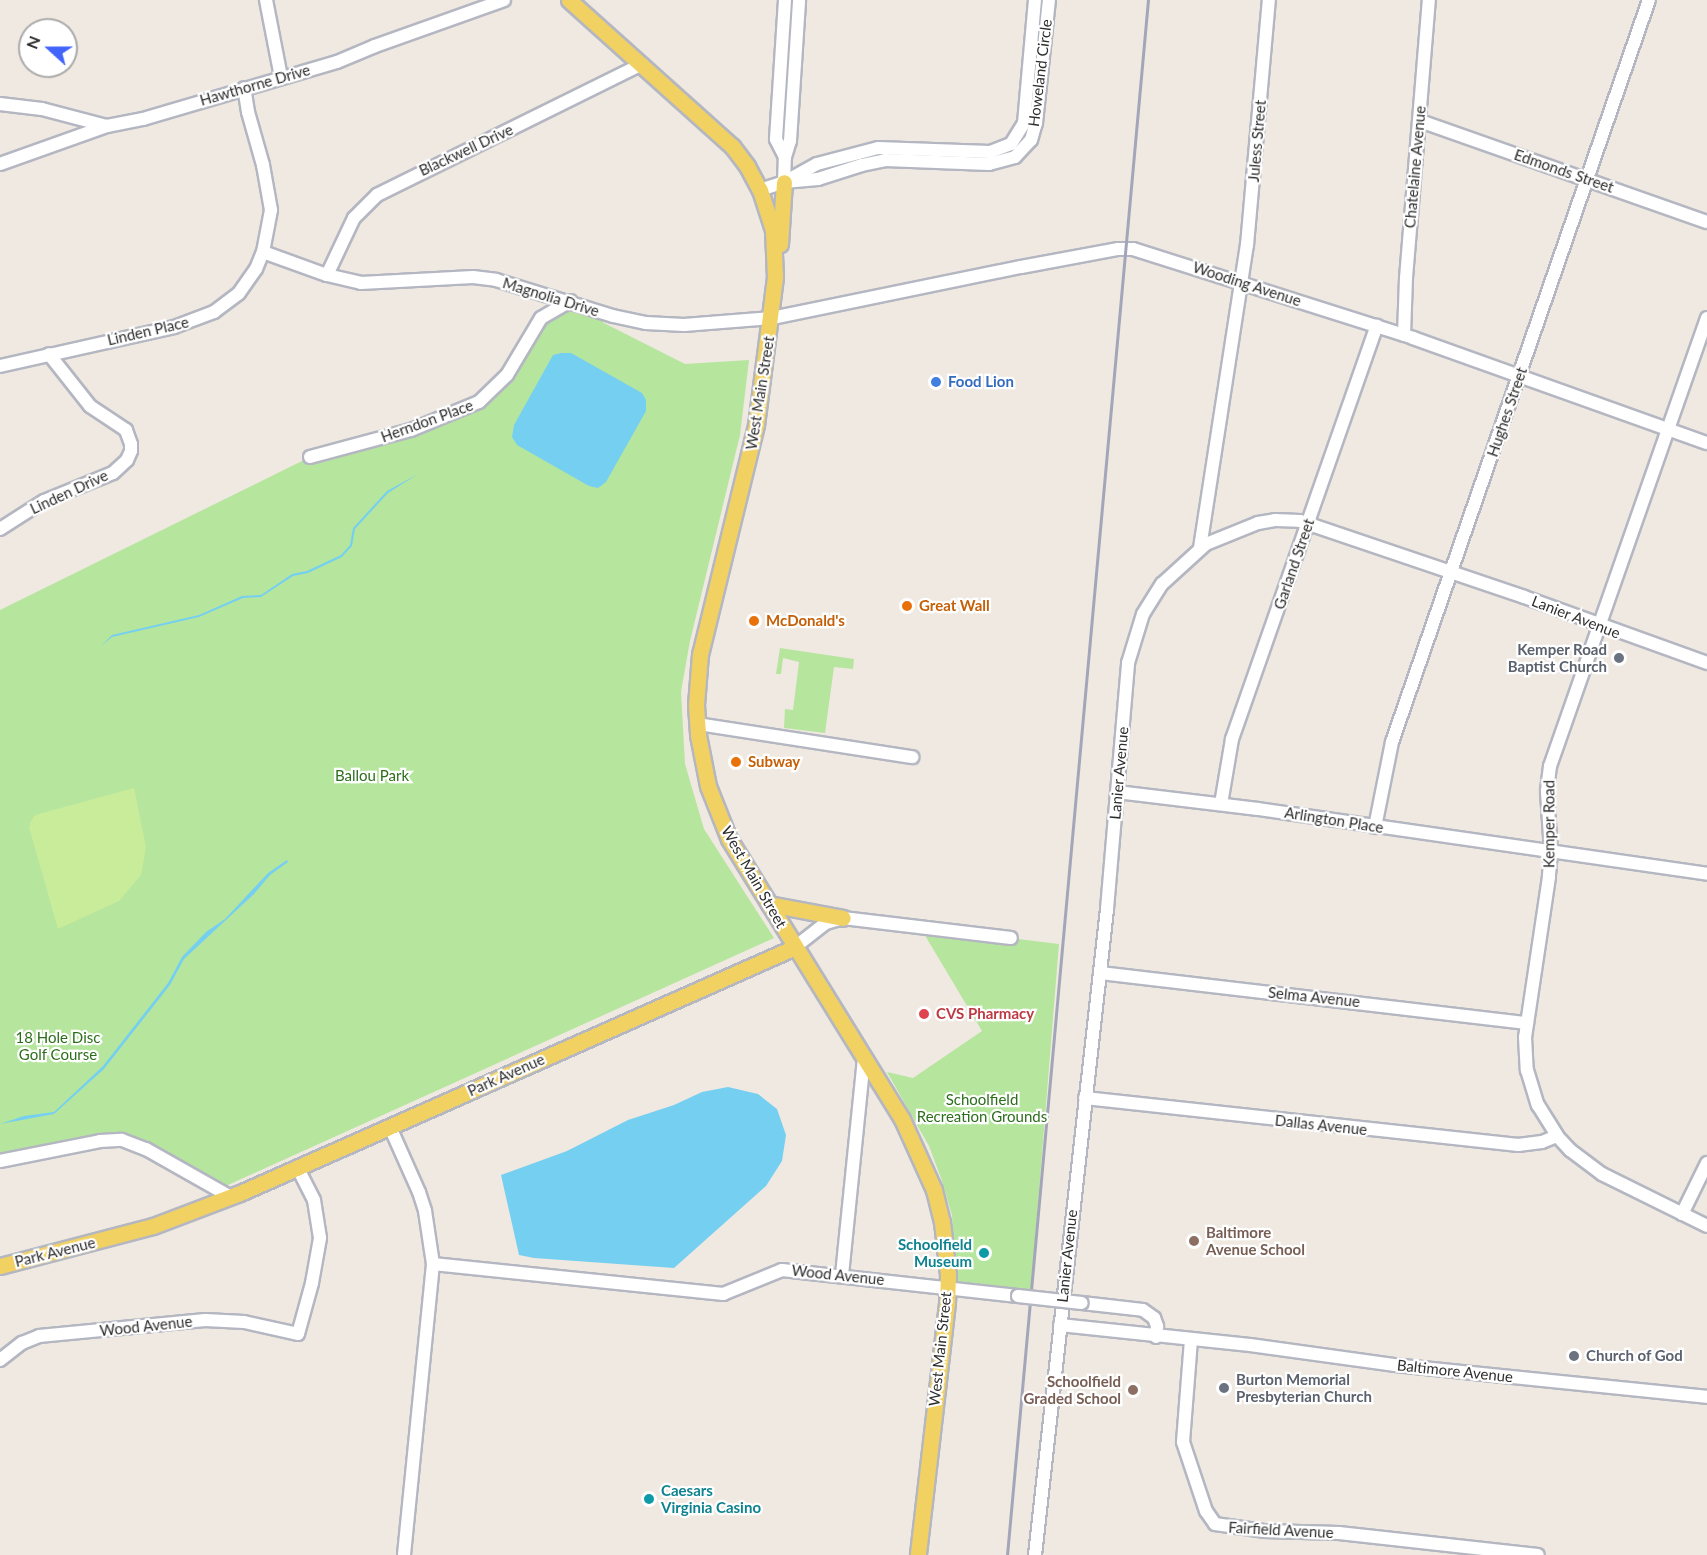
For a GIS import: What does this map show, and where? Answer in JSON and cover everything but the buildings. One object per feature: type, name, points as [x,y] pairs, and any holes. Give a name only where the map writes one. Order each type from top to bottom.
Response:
[{"type":"main road","name":"West Main Street","points":[[569,0],[732,146],[747,166],[760,190],[773,230],[776,277],[752,446],[700,654],[698,724],[702,761],[718,813],[729,839],[914,1142],[934,1190],[942,1222],[947,1289],[918,1555]]},
{"type":"main road","points":[[776,277],[784,182]]},
{"type":"main road","points":[[769,904],[843,918]]},
{"type":"main road","name":"Park Avenue","points":[[0,1266],[153,1226],[231,1197],[795,947]]},
{"type":"street","points":[[266,0],[281,77]]},
{"type":"street","name":"Hawthorne Drive","points":[[0,104],[42,109],[107,126],[143,119],[338,62],[375,46],[504,0]]},
{"type":"street","points":[[784,158],[776,139],[785,0]]},
{"type":"street","points":[[784,182],[784,158],[790,141],[799,0]]},
{"type":"street","name":"Howeland Circle","points":[[760,190],[784,182],[817,164],[871,149],[927,148],[1002,162],[1020,153],[1031,140],[1035,0]]},
{"type":"street","name":"Howeland Circle","points":[[1031,115],[1049,0]]},
{"type":"street","name":"Juless Street","points":[[1200,548],[1242,282],[1269,0]]},
{"type":"street","name":"Chatelaine Avenue","points":[[1404,335],[1406,278],[1429,0]]},
{"type":"street","name":"Hughes Street","points":[[1375,827],[1392,742],[1649,0]]},
{"type":"street","points":[[781,59],[795,60]]},
{"type":"street","name":"Blackwell Drive","points":[[327,275],[354,218],[377,195],[642,64]]},
{"type":"street","name":"Linden Place","points":[[49,354],[174,327],[214,312],[228,303],[248,281],[263,252],[271,210],[263,165],[248,112],[244,88]]},
{"type":"street","name":"Edmonds Street","points":[[1420,121],[1707,222]]},
{"type":"street","points":[[0,164],[107,126]]},
{"type":"street","points":[[927,148],[927,161]]},
{"type":"street","points":[[871,149],[872,163]]},
{"type":"street","name":"Howeland Circle","points":[[784,182],[818,179],[872,163],[982,157]]},
{"type":"street","name":"Wooding Avenue","points":[[771,318],[1118,249],[1143,251],[1404,335],[1707,443]]},
{"type":"street","name":"Magnolia Drive","points":[[263,252],[327,275],[361,284],[473,277],[519,285],[613,316],[665,325],[771,318]]},
{"type":"street","name":"Herndon Place","points":[[310,457],[411,430],[479,402],[507,375],[542,318],[570,302]]},
{"type":"street","name":"Kemper Road","points":[[1707,318],[1550,766],[1547,792],[1551,852],[1527,1023],[1526,1055],[1531,1088],[1544,1118],[1557,1136],[1577,1156],[1602,1174],[1707,1226]]},
{"type":"street","name":"Garland Street","points":[[1221,804],[1232,739],[1377,326]]},
{"type":"street","points":[[0,366],[49,354]]},
{"type":"street","name":"Linden Drive","points":[[0,529],[44,501],[113,473],[127,460],[131,451],[126,430],[90,406],[49,354]]},
{"type":"street","name":"Lanier Avenue","points":[[1035,1555],[1100,973],[1128,663],[1136,631],[1152,597],[1162,584],[1200,548],[1258,523],[1289,520],[1308,523],[1707,663]]},
{"type":"street","points":[[698,724],[912,757]]},
{"type":"street","name":"Arlington Place","points":[[1117,792],[1221,804],[1707,874]]},
{"type":"street","points":[[843,918],[1011,938]]},
{"type":"street","name":"Park Avenue","points":[[795,947],[826,923],[843,918]]},
{"type":"street","name":"Selma Avenue","points":[[1100,973],[1527,1023]]},
{"type":"street","points":[[842,1275],[864,1058]]},
{"type":"street","name":"Dallas Avenue","points":[[1085,1098],[1518,1145],[1542,1142],[1557,1136]]},
{"type":"street","points":[[390,1127],[425,1211],[433,1264],[404,1555]]},
{"type":"street","points":[[0,1161],[100,1141],[122,1140],[146,1149],[231,1197]]},
{"type":"street","points":[[1682,1214],[1707,1163]]},
{"type":"street","name":"Wood Avenue","points":[[0,1360],[22,1343],[39,1336],[205,1320],[244,1322],[298,1334],[312,1283],[320,1238],[314,1200],[298,1168]]},
{"type":"street","name":"Wood Avenue","points":[[433,1264],[723,1294],[782,1269],[842,1275],[1143,1310],[1154,1318],[1157,1326],[1156,1337]]},
{"type":"street","name":"Baltimore Avenue","points":[[1060,1325],[1394,1365],[1707,1397]]},
{"type":"street","name":"Fairfield Avenue","points":[[1191,1340],[1183,1446],[1206,1511],[1215,1524],[1264,1531],[1339,1533],[1538,1555]]},
{"type":"green space","name":"Ballou Park","points":[[570,301],[684,325],[602,322],[685,364],[749,360],[740,435],[690,641],[681,692],[685,764],[704,829],[774,938],[208,1194],[201,1184],[133,1148],[120,1144],[0,1167],[0,610],[310,457],[411,430],[497,387],[535,328]]},
{"type":"green space","points":[[780,648],[854,659],[853,669],[834,667],[825,733],[784,728],[785,709],[793,710],[799,662],[783,658],[781,674],[776,674]]},
{"type":"green space","points":[[134,788],[146,847],[141,875],[119,901],[58,929],[29,827],[31,821],[35,815]]},
{"type":"green space","name":"Schoolfield Recreation Grounds","points":[[920,927],[1059,944],[1031,1290],[955,1282],[952,1215],[941,1178],[929,1146],[887,1072],[913,1078],[982,1031]]},
{"type":"water","points":[[571,353],[642,393],[646,400],[646,411],[606,482],[598,488],[589,486],[517,445],[512,437],[514,425],[553,355]]},
{"type":"water","points":[[418,474],[388,493],[355,529],[352,546],[342,557],[308,573],[293,576],[261,597],[243,598],[199,617],[112,637],[101,646],[112,635],[199,615],[242,596],[261,595],[292,574],[307,571],[341,555],[350,545],[353,528],[387,491]]},
{"type":"water","points":[[287,860],[288,862],[270,875],[254,894],[184,959],[170,985],[104,1069],[54,1114],[0,1124],[24,1116],[54,1112],[103,1066],[168,983],[182,957],[206,932],[225,919],[268,873]]},
{"type":"water","points":[[728,1087],[758,1094],[777,1109],[786,1135],[782,1161],[766,1186],[674,1268],[519,1255],[501,1175],[567,1151],[628,1120],[674,1105],[702,1092]]},
{"type":"railway","points":[[1007,1555],[1148,0]]},
{"type":"place","name":"Food Lion","points":[[936,382]]},
{"type":"place","name":"Great Wall","points":[[907,606]]},
{"type":"place","name":"McDonald's","points":[[754,621]]},
{"type":"place","name":"Kemper Road Baptist Church","points":[[1619,658]]},
{"type":"place","name":"Subway","points":[[736,762]]},
{"type":"place","name":"CVS Pharmacy","points":[[924,1014]]},
{"type":"place","name":"Baltimore Avenue School","points":[[1194,1241]]},
{"type":"place","name":"Schoolfield Museum","points":[[984,1253]]},
{"type":"place","name":"Church of God","points":[[1574,1356]]},
{"type":"place","name":"Burton Memorial Presbyterian Church","points":[[1224,1388]]},
{"type":"place","name":"Schoolfield Graded School","points":[[1133,1390]]},
{"type":"place","name":"Caesars Virginia Casino","points":[[649,1499]]},
{"type":"park label","name":"18 Hole Disc Golf Course","points":[[58,1046]]}]
